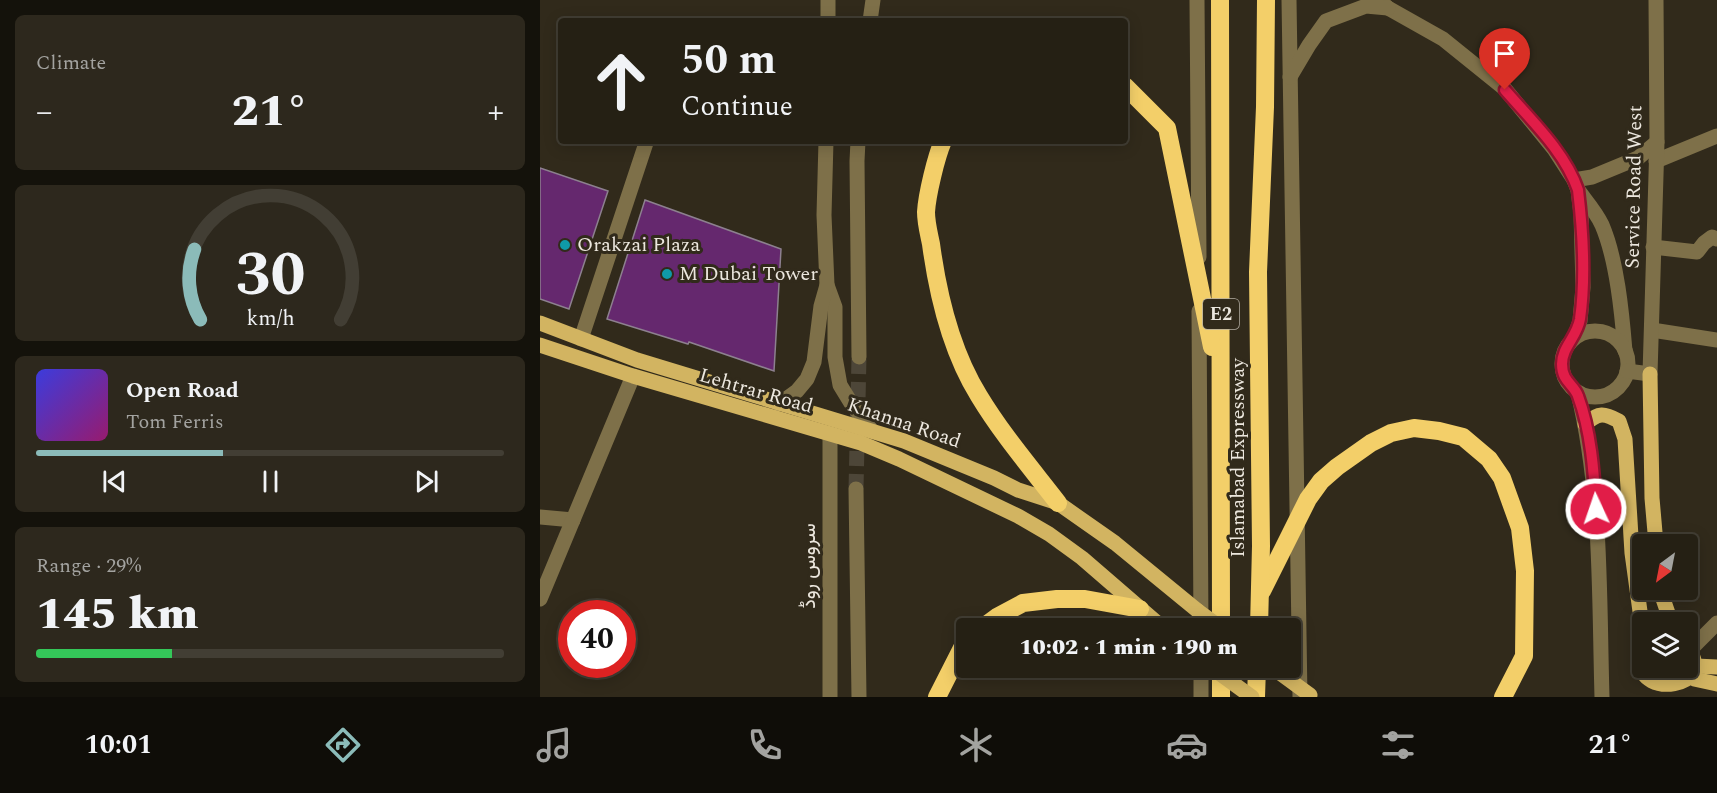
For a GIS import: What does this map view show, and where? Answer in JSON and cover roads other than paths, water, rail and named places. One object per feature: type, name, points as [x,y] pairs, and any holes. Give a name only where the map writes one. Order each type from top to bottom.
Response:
[{"type":"highway","name":"Islamabad Expressway","points":[[1220,0],[1221,618]]},
{"type":"highway","name":"Islamabad Expressway","points":[[1259,618],[1262,546],[1258,272],[1265,107],[1266,0]]},
{"type":"highway","points":[[1128,89],[1167,128],[1221,390]]},
{"type":"highway","points":[[942,144],[926,212],[933,258],[950,331],[961,362],[977,394],[997,425],[1058,503]]},
{"type":"highway","points":[[1260,597],[1308,499],[1321,481],[1337,467],[1371,442],[1391,433],[1414,429],[1440,431],[1463,437],[1489,459],[1502,478],[1520,528],[1525,571],[1524,656],[1503,697]]},
{"type":"highway","points":[[996,618],[1023,603],[1046,600],[1085,599],[1140,609]]},
{"type":"highway","points":[[937,697],[956,660]]},
{"type":"highway","points":[[1221,678],[1221,697]]},
{"type":"highway","points":[[1254,697],[1256,678]]},
{"type":"main road","name":"Khanna Road","points":[[540,323],[637,360],[822,418],[872,430],[1058,503],[1115,543],[1207,618]]},
{"type":"main road","name":"Lehtrar Road","points":[[540,345],[633,376],[861,442],[1018,516],[1049,534],[1082,558],[1151,618]]},
{"type":"main road","points":[[1650,374],[1652,498],[1655,534]]},
{"type":"main road","points":[[1585,424],[1594,416],[1602,414],[1610,416],[1619,421],[1625,439],[1632,553],[1640,612]]},
{"type":"main road","points":[[1698,672],[1717,667]]},
{"type":"main road","points":[[1698,674],[1717,684]]},
{"type":"main road","points":[[1226,678],[1254,697]]},
{"type":"main road","points":[[1285,678],[1307,696]]},
{"type":"main road","points":[[1644,678],[1650,692],[1675,695],[1684,691],[1692,678]]},
{"type":"street","points":[[828,0],[828,18]]},
{"type":"street","points":[[870,18],[873,0]]},
{"type":"street","points":[[1197,0],[1201,618]]},
{"type":"street","points":[[1289,0],[1297,523],[1307,696]]},
{"type":"street","name":"Service Road West","points":[[1650,374],[1657,142],[1656,0]]},
{"type":"street","points":[[1290,78],[1326,21],[1366,6],[1384,4],[1443,39],[1505,90],[1554,148],[1602,226],[1615,273],[1628,361],[1627,371],[1617,389],[1608,395],[1587,396],[1569,386],[1562,366],[1563,355],[1574,338],[1583,333],[1603,332],[1612,336],[1625,351]]},
{"type":"street","points":[[1656,160],[1717,135]]},
{"type":"street","points":[[1576,185],[1638,158],[1657,142]]},
{"type":"street","points":[[581,339],[646,144]]},
{"type":"street","points":[[826,144],[824,215],[827,285],[835,307],[835,357],[840,385],[872,430]]},
{"type":"street","points":[[858,144],[859,357]]},
{"type":"street","points":[[1574,338],[1580,321],[1583,287],[1581,214],[1576,185]]},
{"type":"street","points":[[1653,247],[1697,252],[1712,237],[1717,239]]},
{"type":"street","points":[[779,404],[797,391],[807,379],[814,362],[821,306],[827,285]]},
{"type":"street","points":[[1652,330],[1717,340]]},
{"type":"street","points":[[1627,371],[1650,374]]},
{"type":"street","points":[[540,599],[633,376]]},
{"type":"street","points":[[1578,393],[1595,486],[1602,697]]},
{"type":"street","name":"سروس روڈ","points":[[830,434],[830,697]]},
{"type":"street","points":[[856,489],[859,697]]},
{"type":"street","points":[[540,517],[573,520]]},
{"type":"street","points":[[1698,641],[1717,623]]},
{"type":"street","points":[[1201,678],[1201,697]]},
{"type":"tunnel","points":[[856,489],[859,357]]},
{"type":"place","name":"Orakzai Plaza","points":[[565,245]]},
{"type":"place","name":"M Dubai Tower","points":[[667,274]]}]
